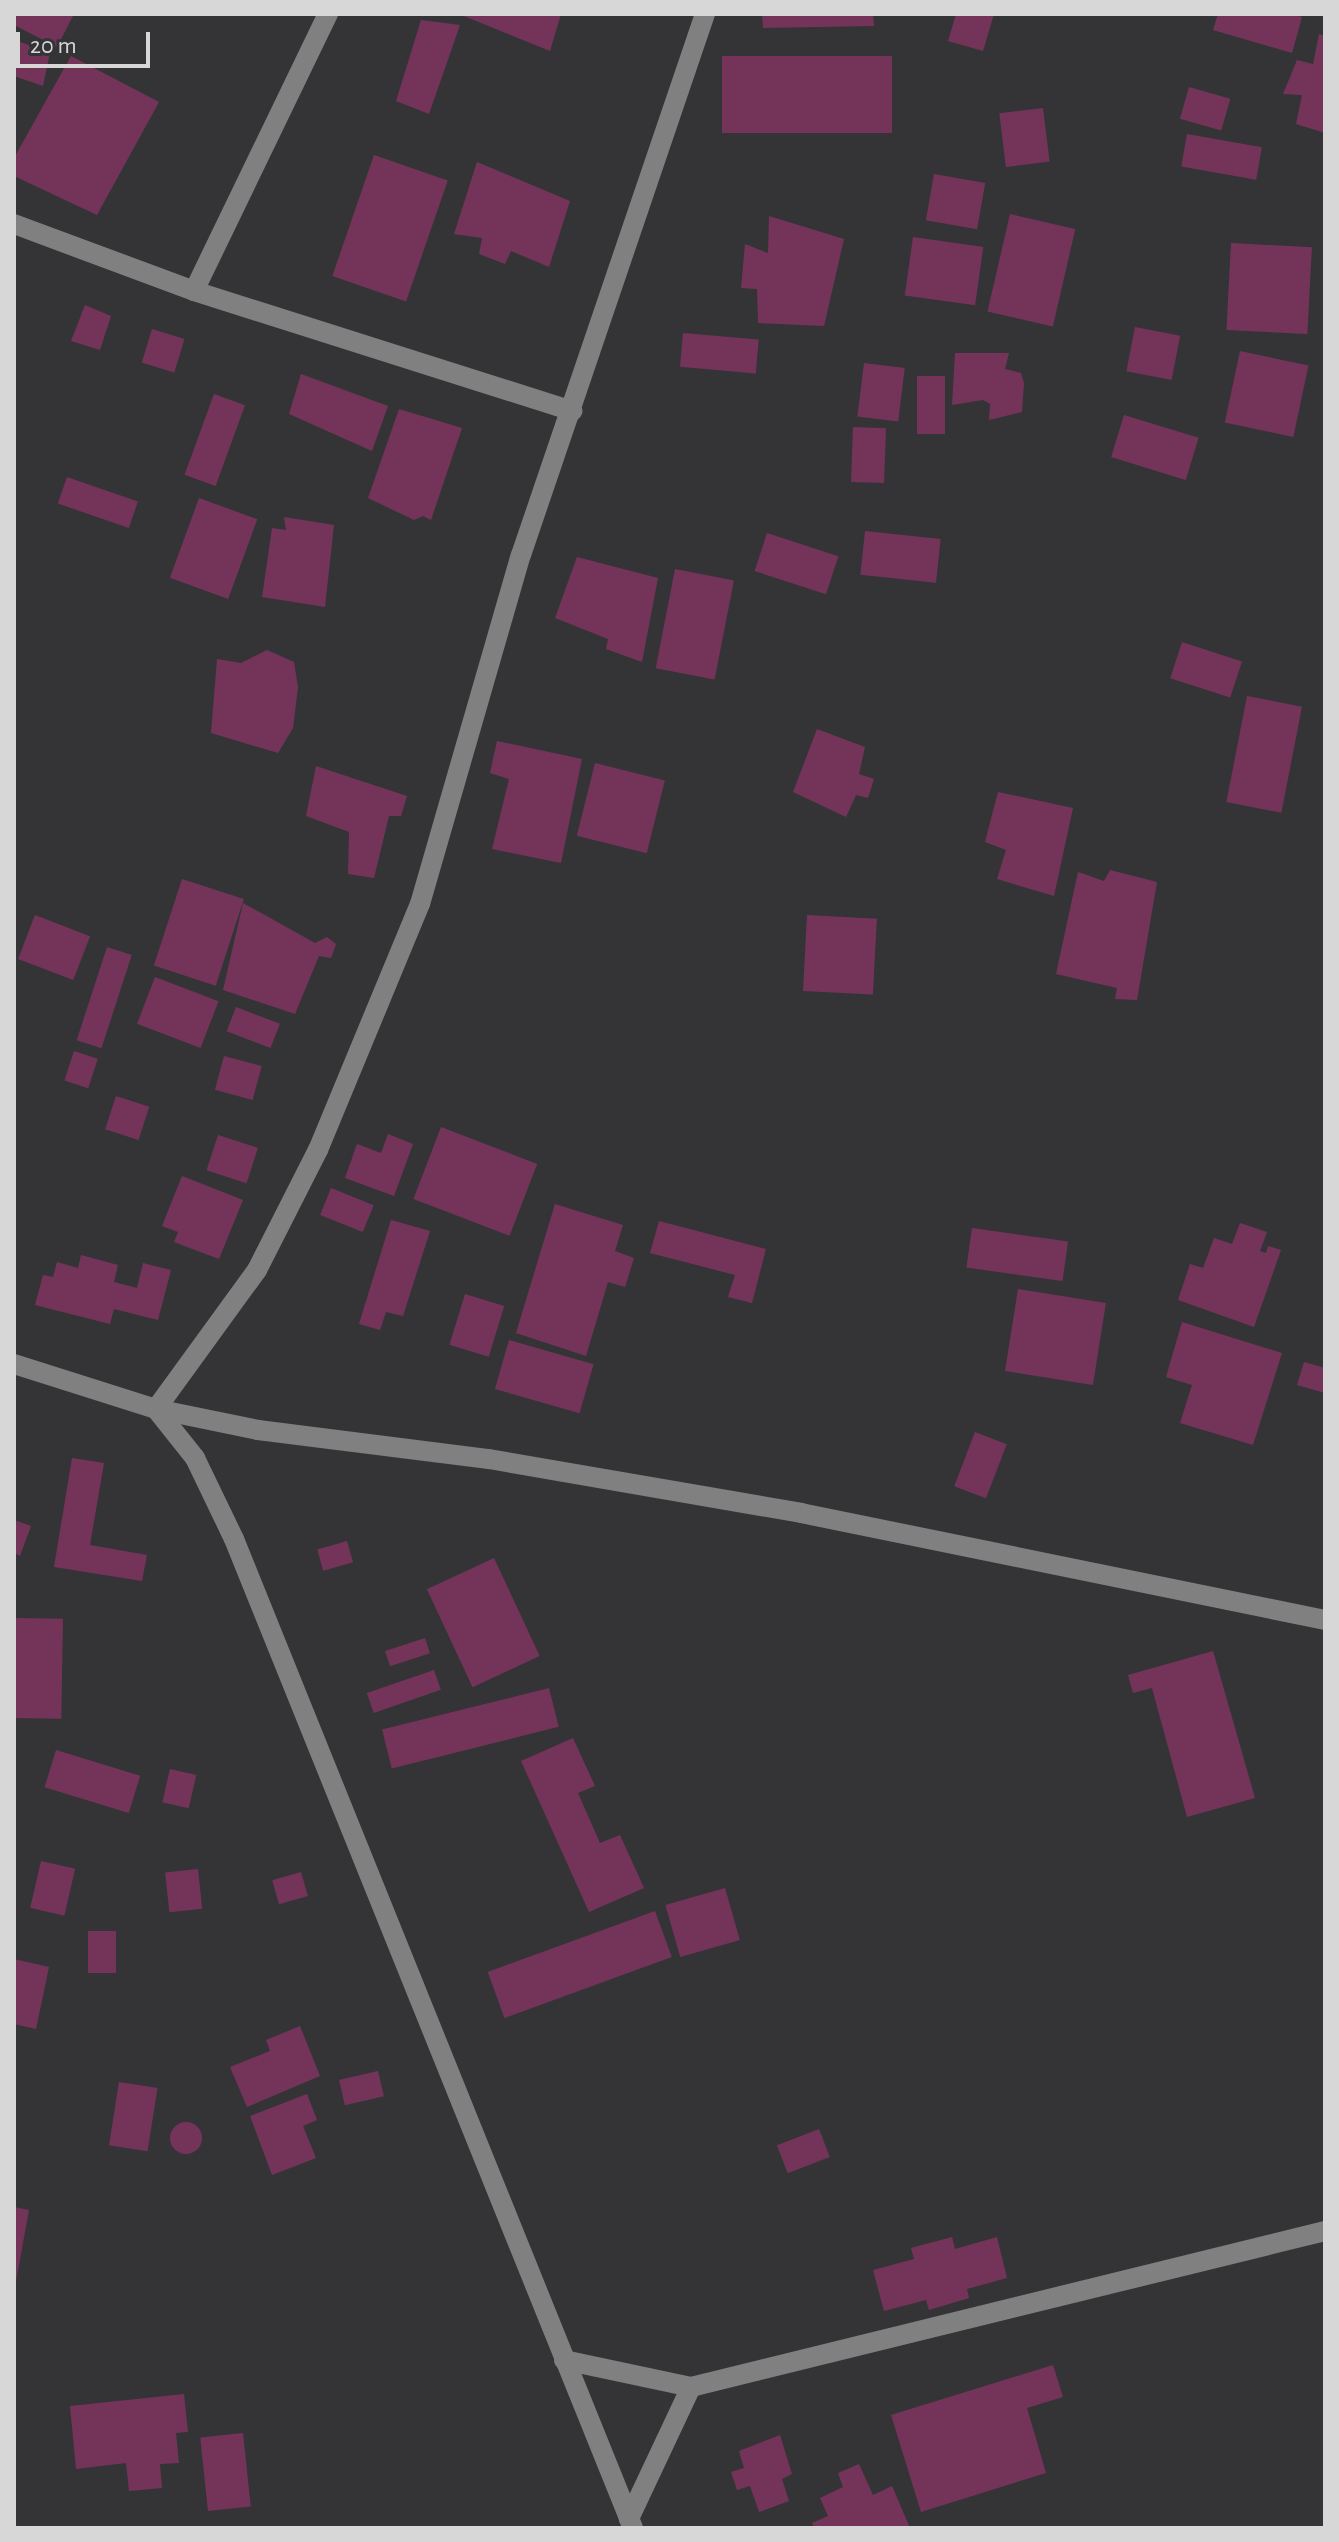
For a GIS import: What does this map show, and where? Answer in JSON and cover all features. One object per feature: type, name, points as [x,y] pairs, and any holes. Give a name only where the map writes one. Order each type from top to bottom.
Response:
[{"type":"street","points":[[194,291],[328,14]]},
{"type":"street","points":[[156,1409],[257,1270],[318,1150],[420,904],[521,555],[705,14]]},
{"type":"street","points":[[14,224],[194,291],[572,411]]},
{"type":"street","points":[[14,1364],[156,1409],[258,1430],[489,1459],[801,1513],[1325,1620]]},
{"type":"street","points":[[156,1409],[195,1458],[234,1539],[631,2524]]},
{"type":"street","points":[[564,2360],[691,2387],[1325,2231]]},
{"type":"street","points":[[631,2524],[691,2387]]},
{"type":"building","points":[[14,14],[74,14],[57,47],[14,25]]},
{"type":"building","points":[[459,14],[561,14],[550,51]]},
{"type":"building","points":[[762,14],[873,14],[874,26],[763,28]]},
{"type":"building","points":[[956,14],[994,14],[983,51],[948,41]]},
{"type":"building","points":[[1218,14],[1290,14],[1302,17],[1292,53],[1213,30]]},
{"type":"building","points":[[421,20],[460,25],[429,114],[396,101]]},
{"type":"building","points":[[1319,34],[1325,36],[1325,133],[1296,124],[1302,95],[1283,94],[1297,60],[1313,64]]},
{"type":"building","points":[[14,40],[50,52],[43,86],[14,76]]},
{"type":"building","points":[[71,56],[159,102],[97,215],[14,176],[14,158]]},
{"type":"building","points":[[722,56],[892,56],[892,133],[722,133]]},
{"type":"building","points":[[1189,87],[1230,99],[1221,131],[1180,119]]},
{"type":"building","points":[[1043,108],[1050,162],[1006,167],[999,113]]},
{"type":"building","points":[[1187,134],[1262,147],[1256,180],[1181,166]]},
{"type":"building","points":[[374,155],[448,180],[406,301],[332,276]]},
{"type":"building","points":[[477,162],[570,201],[549,267],[511,251],[505,264],[479,254],[482,238],[454,234]]},
{"type":"building","points":[[934,174],[985,183],[977,229],[926,220]]},
{"type":"building","points":[[1010,214],[1075,229],[1053,327],[988,311]]},
{"type":"building","points":[[769,216],[844,239],[824,326],[758,323],[757,289],[741,288],[745,244],[768,253]]},
{"type":"building","points":[[913,237],[983,247],[975,305],[905,295]]},
{"type":"building","points":[[1231,243],[1312,247],[1307,334],[1226,330]]},
{"type":"building","points":[[85,305],[111,316],[100,350],[71,341]]},
{"type":"building","points":[[1135,327],[1180,336],[1172,380],[1126,371]]},
{"type":"building","points":[[152,329],[185,339],[174,372],[142,362]]},
{"type":"building","points":[[683,333],[759,340],[756,373],[680,367]]},
{"type":"building","points":[[1240,351],[1308,366],[1293,437],[1225,422]]},
{"type":"building","points":[[955,353],[1009,353],[1005,369],[1021,373],[1024,383],[1022,412],[989,420],[990,404],[983,400],[952,405]]},
{"type":"building","points":[[864,363],[905,368],[898,422],[857,417]]},
{"type":"building","points":[[301,374],[388,406],[372,451],[289,414]]},
{"type":"building","points":[[917,376],[945,376],[945,434],[917,434]]},
{"type":"building","points":[[214,394],[245,405],[216,486],[185,475]]},
{"type":"building","points":[[399,409],[462,428],[431,520],[423,516],[414,520],[368,498]]},
{"type":"building","points":[[1124,415],[1199,438],[1186,480],[1111,457]]},
{"type":"building","points":[[853,427],[886,428],[884,483],[851,482]]},
{"type":"building","points":[[67,477],[138,501],[129,528],[58,503]]},
{"type":"building","points":[[199,498],[257,519],[228,599],[170,578]]},
{"type":"building","points":[[284,517],[334,525],[325,607],[262,597],[272,528],[286,530]]},
{"type":"building","points":[[865,531],[941,539],[936,583],[860,575]]},
{"type":"building","points":[[767,533],[838,556],[826,594],[755,571]]},
{"type":"building","points":[[577,557],[658,578],[642,662],[606,649],[608,639],[555,618]]},
{"type":"building","points":[[675,569],[734,580],[715,680],[656,668]]},
{"type":"building","points":[[1182,642],[1242,661],[1230,698],[1170,678]]},
{"type":"building","points":[[267,650],[294,662],[298,687],[293,728],[278,753],[211,733],[217,659],[241,663]]},
{"type":"building","points":[[1247,696],[1302,707],[1281,813],[1226,802]]},
{"type":"building","points":[[817,729],[865,747],[859,774],[874,779],[868,798],[856,795],[846,817],[793,792]]},
{"type":"building","points":[[497,741],[582,759],[561,863],[492,849],[509,779],[490,773]]},
{"type":"building","points":[[595,763],[665,780],[647,853],[577,836]]},
{"type":"building","points":[[316,766],[407,796],[401,816],[389,816],[374,878],[348,874],[349,832],[306,816]]},
{"type":"building","points":[[998,792],[1073,808],[1054,896],[997,879],[1006,850],[985,842]]},
{"type":"building","points":[[1110,870],[1157,882],[1137,1000],[1115,999],[1117,988],[1056,974],[1078,872],[1104,881]]},
{"type":"building","points":[[182,879],[244,899],[216,986],[154,966]]},
{"type":"building","points":[[243,903],[315,943],[327,937],[336,944],[331,958],[319,956],[295,1014],[223,990]]},
{"type":"building","points":[[35,915],[90,936],[73,980],[18,959]]},
{"type":"building","points":[[807,915],[877,919],[873,995],[803,991]]},
{"type":"building","points":[[107,947],[132,955],[101,1048],[77,1040]]},
{"type":"building","points":[[155,977],[218,1001],[201,1048],[137,1024]]},
{"type":"building","points":[[236,1007],[280,1024],[271,1048],[227,1031]]},
{"type":"building","points":[[74,1051],[98,1059],[88,1088],[64,1080]]},
{"type":"building","points":[[224,1056],[262,1066],[253,1100],[215,1090]]},
{"type":"building","points":[[116,1096],[149,1107],[138,1140],[105,1129]]},
{"type":"building","points":[[441,1127],[537,1164],[510,1236],[413,1199]]},
{"type":"building","points":[[388,1134],[413,1144],[394,1196],[345,1178],[357,1144],[381,1153]]},
{"type":"building","points":[[218,1135],[258,1148],[247,1183],[207,1170]]},
{"type":"building","points":[[182,1176],[243,1200],[219,1259],[174,1242],[178,1232],[162,1226]]},
{"type":"building","points":[[331,1188],[374,1205],[363,1232],[320,1215]]},
{"type":"building","points":[[555,1204],[623,1225],[615,1251],[634,1258],[625,1287],[608,1282],[586,1356],[516,1333]]},
{"type":"building","points":[[391,1220],[430,1231],[403,1316],[386,1312],[380,1330],[359,1324]]},
{"type":"building","points":[[659,1221],[766,1249],[752,1303],[728,1297],[735,1275],[650,1253]]},
{"type":"building","points":[[1240,1223],[1267,1232],[1260,1251],[1266,1253],[1268,1246],[1281,1250],[1254,1327],[1178,1300],[1190,1264],[1203,1268],[1214,1238],[1232,1244]]},
{"type":"building","points":[[972,1228],[1068,1241],[1062,1281],[966,1268]]},
{"type":"building","points":[[81,1255],[118,1265],[114,1282],[137,1288],[143,1263],[171,1270],[158,1320],[114,1309],[110,1324],[35,1305],[43,1275],[53,1277],[57,1262],[78,1268]]},
{"type":"building","points":[[1018,1289],[1106,1303],[1093,1385],[1005,1371]]},
{"type":"building","points":[[465,1294],[504,1306],[489,1357],[450,1345]]},
{"type":"building","points":[[1182,1322],[1282,1353],[1253,1445],[1180,1423],[1192,1385],[1166,1377]]},
{"type":"building","points":[[509,1340],[594,1364],[580,1413],[495,1389]]},
{"type":"building","points":[[1304,1362],[1325,1368],[1325,1393],[1297,1385]]},
{"type":"building","points":[[975,1432],[1007,1444],[986,1498],[954,1486]]},
{"type":"building","points":[[72,1458],[104,1463],[90,1545],[147,1555],[142,1581],[54,1567]]},
{"type":"building","points":[[14,1520],[31,1526],[20,1556],[14,1553]]},
{"type":"building","points":[[347,1541],[353,1562],[323,1571],[317,1550]]},
{"type":"building","points":[[494,1558],[540,1656],[473,1687],[427,1589]]},
{"type":"building","points":[[14,1618],[63,1619],[61,1719],[14,1718]]},
{"type":"building","points":[[425,1638],[430,1653],[390,1666],[385,1651]]},
{"type":"building","points":[[1213,1651],[1255,1798],[1187,1817],[1152,1688],[1133,1693],[1128,1675]]},
{"type":"building","points":[[434,1670],[441,1690],[374,1713],[367,1693]]},
{"type":"building","points":[[549,1688],[559,1727],[392,1768],[382,1730]]},
{"type":"building","points":[[573,1738],[595,1786],[578,1793],[600,1843],[620,1835],[644,1888],[589,1912],[521,1761]]},
{"type":"building","points":[[56,1750],[140,1776],[129,1813],[45,1787]]},
{"type":"building","points":[[170,1769],[196,1775],[189,1808],[162,1802]]},
{"type":"building","points":[[41,1861],[75,1869],[64,1916],[30,1908]]},
{"type":"building","points":[[198,1869],[202,1909],[169,1912],[165,1872]]},
{"type":"building","points":[[301,1872],[308,1896],[279,1904],[272,1880]]},
{"type":"building","points":[[725,1888],[740,1940],[680,1957],[665,1905]]},
{"type":"building","points":[[655,1911],[672,1957],[504,2018],[488,1972]]},
{"type":"building","points":[[88,1931],[116,1931],[116,1973],[88,1973]]},
{"type":"building","points":[[14,1959],[49,1967],[36,2029],[14,2024]]},
{"type":"building","points":[[300,2026],[320,2076],[247,2107],[230,2067],[270,2051],[266,2040]]},
{"type":"building","points":[[378,2071],[384,2096],[345,2105],[339,2080]]},
{"type":"building","points":[[119,2082],[158,2088],[148,2151],[109,2145]]},
{"type":"building","points":[[307,2094],[317,2120],[303,2126],[316,2158],[272,2175],[250,2116]]},
{"type":"building","points":[[186,2122],[197,2127],[202,2138],[197,2149],[186,2154],[175,2149],[170,2138],[175,2127]]},
{"type":"building","points":[[819,2129],[830,2157],[788,2173],[777,2145]]},
{"type":"building","points":[[14,2207],[29,2210],[16,2281],[14,2281]]},
{"type":"building","points":[[952,2237],[955,2249],[997,2237],[1007,2278],[967,2289],[969,2298],[929,2310],[926,2300],[884,2311],[873,2270],[914,2259],[911,2248]]},
{"type":"building","points":[[1053,2365],[1063,2397],[1027,2408],[1046,2473],[921,2512],[891,2415]]},
{"type":"building","points":[[184,2394],[188,2432],[176,2433],[179,2463],[160,2464],[162,2488],[129,2491],[126,2463],[76,2469],[70,2406]]},
{"type":"building","points":[[243,2433],[251,2507],[208,2511],[200,2437]]},
{"type":"building","points":[[780,2435],[792,2474],[782,2479],[789,2501],[759,2512],[750,2486],[737,2490],[731,2472],[744,2468],[739,2451]]},
{"type":"building","points":[[859,2464],[873,2495],[892,2486],[910,2528],[814,2528],[812,2523],[828,2516],[820,2498],[843,2487],[838,2473]]}]
